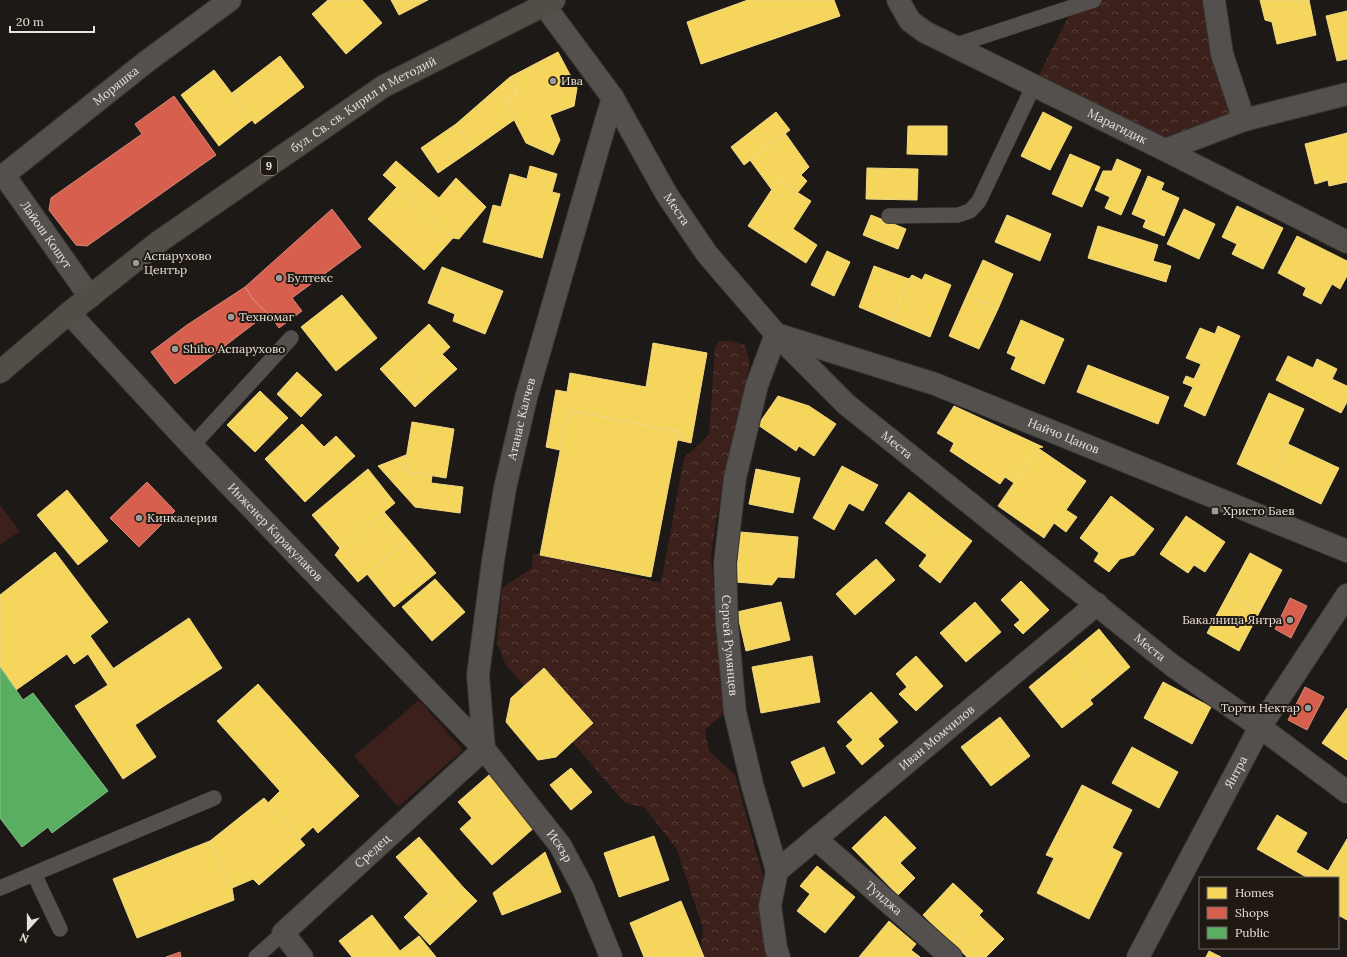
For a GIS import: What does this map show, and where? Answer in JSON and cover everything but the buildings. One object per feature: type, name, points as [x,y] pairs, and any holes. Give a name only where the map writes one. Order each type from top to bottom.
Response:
[{"type":"main road","name":"бул. Св. св. Кирил и Методий","points":[[7,365],[69,313],[160,241],[384,86],[549,2]]},
{"type":"main road","name":"9","points":[[0,377],[7,365]]},
{"type":"street","name":"Моряшка","points":[[2,176],[146,62],[230,0]]},
{"type":"street","name":"Марагидик","points":[[898,0],[910,21],[925,32],[1165,150],[1347,242]]},
{"type":"street","points":[[1214,0],[1222,54],[1244,120]]},
{"type":"street","name":"Места","points":[[549,2],[613,98],[672,202],[708,254],[776,334],[847,405],[1173,666],[1347,792]]},
{"type":"street","points":[[1165,150],[1244,120],[1347,94]]},
{"type":"street","name":"Атанас Калчев","points":[[484,749],[478,675],[493,561],[506,488],[526,398],[613,98]]},
{"type":"street","name":"Лайош Кошут","points":[[2,176],[90,297]]},
{"type":"street","name":"Инженер Каракулаков","points":[[69,313],[192,446],[484,749]]},
{"type":"street","name":"Найчо Цанов","points":[[776,334],[935,384],[1347,551]]},
{"type":"street","name":"Сергей Румянцев","points":[[776,334],[757,385],[735,478],[725,563],[727,624],[735,712],[752,784],[777,871],[770,906],[776,948],[779,957]]},
{"type":"street","name":"Янтра","points":[[1138,957],[1260,728],[1347,595]]},
{"type":"street","name":"Иван Момчилов","points":[[777,871],[1097,604]]},
{"type":"street","name":"Средец","points":[[283,933],[484,749]]},
{"type":"street","name":"Искър","points":[[484,749],[560,845],[583,888],[611,957]]},
{"type":"street","name":"Тунджа","points":[[816,839],[951,957]]},
{"type":"street","points":[[283,933],[302,957]]},
{"type":"lane","points":[[953,46],[1094,0]]},
{"type":"lane","points":[[889,216],[958,215],[970,211],[979,201],[1034,85]]},
{"type":"lane","points":[[192,446],[291,338]]},
{"type":"lane","points":[[0,888],[214,798]]},
{"type":"lane","points":[[34,874],[60,929]]},
{"type":"lane","points":[[256,957],[283,933]]},
{"type":"green space","points":[[1094,0],[1214,0],[1244,120],[1165,150],[1034,85],[1073,7]]},
{"type":"green space","points":[[719,341],[731,341],[745,345],[750,363],[722,487],[711,554],[724,713],[705,730],[709,751],[735,775],[763,876],[760,911],[768,957],[700,957],[703,928],[676,848],[645,808],[624,802],[506,665],[497,643],[502,588],[532,568],[533,553],[661,583],[684,458],[709,435],[715,348]]},
{"type":"green space","points":[[0,505],[20,531],[0,545]]},
{"type":"green space","points":[[419,700],[463,750],[398,807],[354,756]]},
{"type":"place","name":"Ива","points":[[553,81]]},
{"type":"place","name":"Аспарухово Център","points":[[136,263]]},
{"type":"place","name":"Бултекс","points":[[279,278]]},
{"type":"place","name":"Техномаг","points":[[231,317]]},
{"type":"place","name":"Shiho Аспарухово","points":[[175,349]]},
{"type":"place","name":"Христо Баев","points":[[1215,511]]},
{"type":"place","name":"Кинкалерия","points":[[139,518]]},
{"type":"place","name":"Бакалница Янтра","points":[[1290,620]]},
{"type":"place","name":"Торти Нектар","points":[[1308,708]]}]
